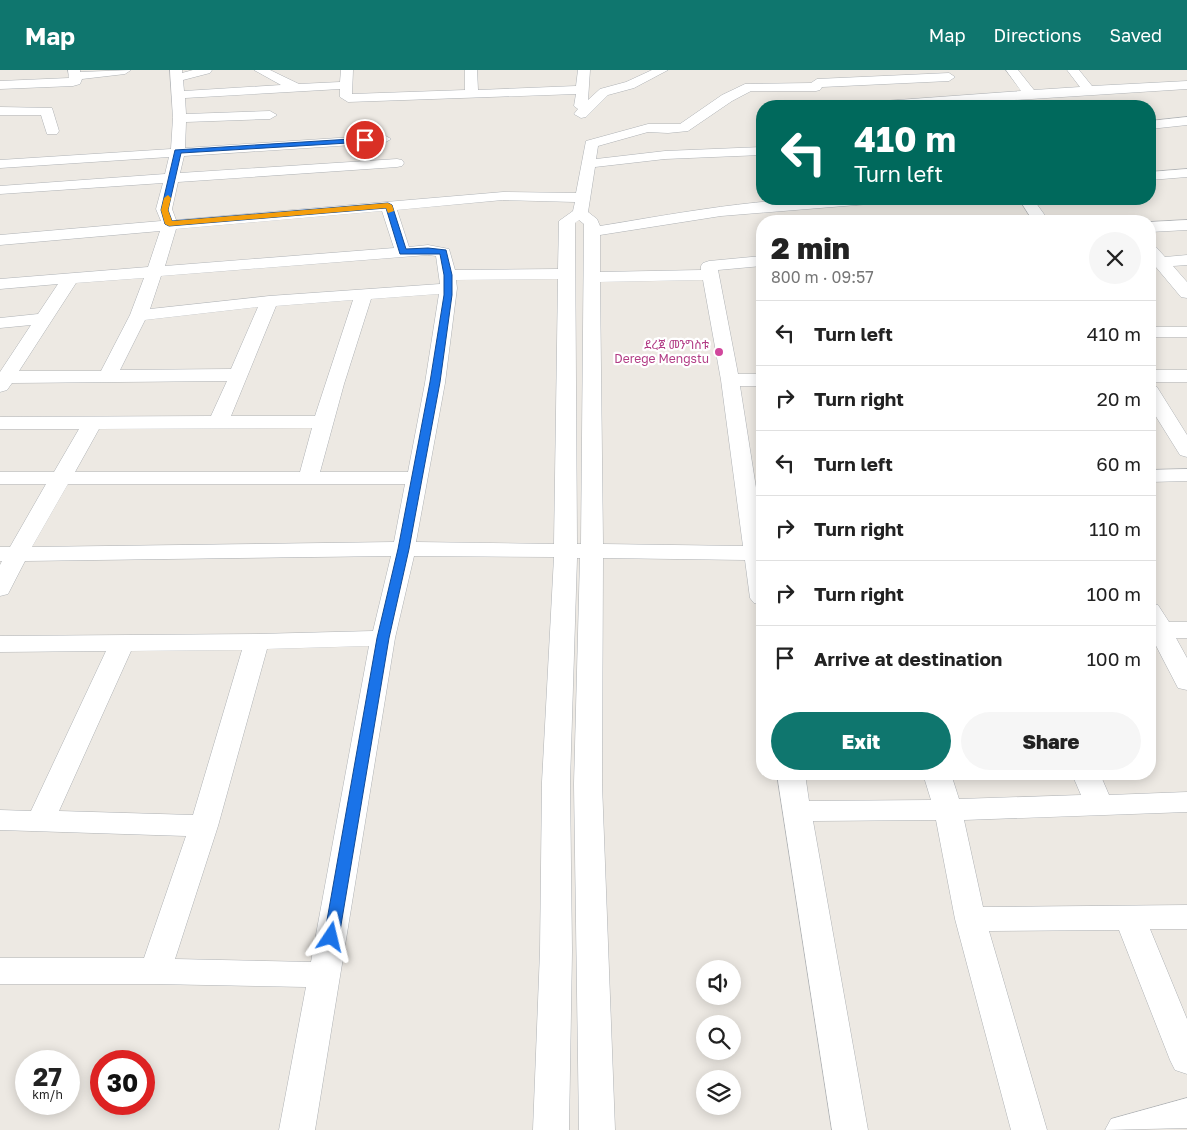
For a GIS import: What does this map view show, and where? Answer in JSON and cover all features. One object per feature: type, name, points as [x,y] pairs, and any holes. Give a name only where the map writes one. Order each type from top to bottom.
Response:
[{"type":"street","points":[[0,78],[6,70]]},
{"type":"street","points":[[0,85],[73,82],[76,81],[74,73],[125,70]]},
{"type":"street","points":[[107,377],[139,315],[156,273],[167,238],[169,224],[164,210],[178,151],[180,118],[177,74],[206,70]]},
{"type":"street","points":[[260,70],[296,88]]},
{"type":"street","points":[[347,70],[346,97],[348,98],[581,90]]},
{"type":"street","points":[[471,70],[472,95]]},
{"type":"street","points":[[584,70],[581,90],[581,114],[591,144],[585,214],[592,277],[592,551],[588,784],[597,1130]]},
{"type":"street","points":[[581,114],[604,92],[630,85],[662,70]]},
{"type":"street","points":[[812,70],[821,100]]},
{"type":"street","points":[[1012,70],[1030,94]]},
{"type":"street","points":[[1073,70],[1089,90]]},
{"type":"street","points":[[591,144],[648,128],[668,130],[683,128],[727,98],[748,87],[816,85],[882,75],[946,74],[965,100]]},
{"type":"street","points":[[179,95],[347,85]]},
{"type":"street","points":[[988,100],[1030,94],[1187,85]]},
{"type":"street","points":[[0,111],[46,111],[52,131]]},
{"type":"street","points":[[180,118],[270,115]]},
{"type":"street","points":[[1156,124],[1187,121]]},
{"type":"street","points":[[0,164],[384,139]]},
{"type":"street","points":[[588,164],[664,156],[756,151]]},
{"type":"street","points":[[0,190],[397,164]]},
{"type":"street","points":[[1156,176],[1187,173]]},
{"type":"street","points":[[0,240],[503,196],[585,214],[721,211],[795,205]]},
{"type":"street","points":[[388,205],[403,252]]},
{"type":"street","points":[[551,1130],[556,951],[556,782],[565,590],[567,221],[585,214]]},
{"type":"street","points":[[1156,227],[1187,225]]},
{"type":"street","points":[[0,284],[428,250],[443,252],[448,282],[435,382],[404,549],[383,638],[298,1130]]},
{"type":"street","points":[[1156,256],[1187,260]]},
{"type":"street","points":[[1156,257],[1187,293]]},
{"type":"street","points":[[756,262],[709,266],[756,535]]},
{"type":"street","points":[[139,315],[269,301],[364,294],[448,282],[567,274]]},
{"type":"street","points":[[592,277],[711,275]]},
{"type":"street","points":[[3,381],[71,278]]},
{"type":"street","points":[[308,478],[334,384],[364,294]]},
{"type":"street","points":[[219,422],[269,301]]},
{"type":"street","points":[[0,323],[44,319]]},
{"type":"street","points":[[1156,332],[1187,332]]},
{"type":"street","points":[[3,381],[240,375]]},
{"type":"street","points":[[1156,376],[1187,376]]},
{"type":"street","points":[[730,380],[756,380]]},
{"type":"street","points":[[1156,401],[1187,451]]},
{"type":"street","points":[[0,423],[324,422]]},
{"type":"street","points":[[0,588],[9,554],[60,478],[92,424]]},
{"type":"street","points":[[1156,425],[1172,426]]},
{"type":"street","points":[[1156,476],[1187,475]]},
{"type":"street","points":[[0,478],[416,478]]},
{"type":"street","points":[[9,554],[404,549],[756,553]]},
{"type":"street","points":[[1156,623],[1187,630]]},
{"type":"street","points":[[1156,627],[1187,682]]},
{"type":"street","points":[[0,644],[257,642],[383,638]]},
{"type":"street","points":[[155,971],[204,826],[257,642]]},
{"type":"street","points":[[40,822],[122,643]]},
{"type":"street","points":[[791,780],[850,1130]]},
{"type":"street","points":[[939,780],[948,810],[970,920],[1029,1130]]},
{"type":"street","points":[[1089,780],[1100,804]]},
{"type":"street","points":[[796,811],[948,810],[1187,802]]},
{"type":"street","points":[[0,820],[204,826]]},
{"type":"street","points":[[970,920],[1187,917]]},
{"type":"street","points":[[1130,918],[1187,1060]]},
{"type":"street","points":[[0,971],[155,971],[324,975]]},
{"type":"street","points":[[1124,1130],[1187,1113]]},
{"type":"slow traffic","points":[[168,198],[164,210],[169,224],[388,205],[390,211]]},
{"type":"place","name":"ደረጀ መንግስቱ Derege Mengstu","points":[[719,352]]},
{"type":"route","points":[[331,937],[383,638],[404,549],[435,382],[448,295],[448,275],[443,252],[437,250],[403,252],[388,205],[169,224],[164,210],[178,151],[365,140]]}]
